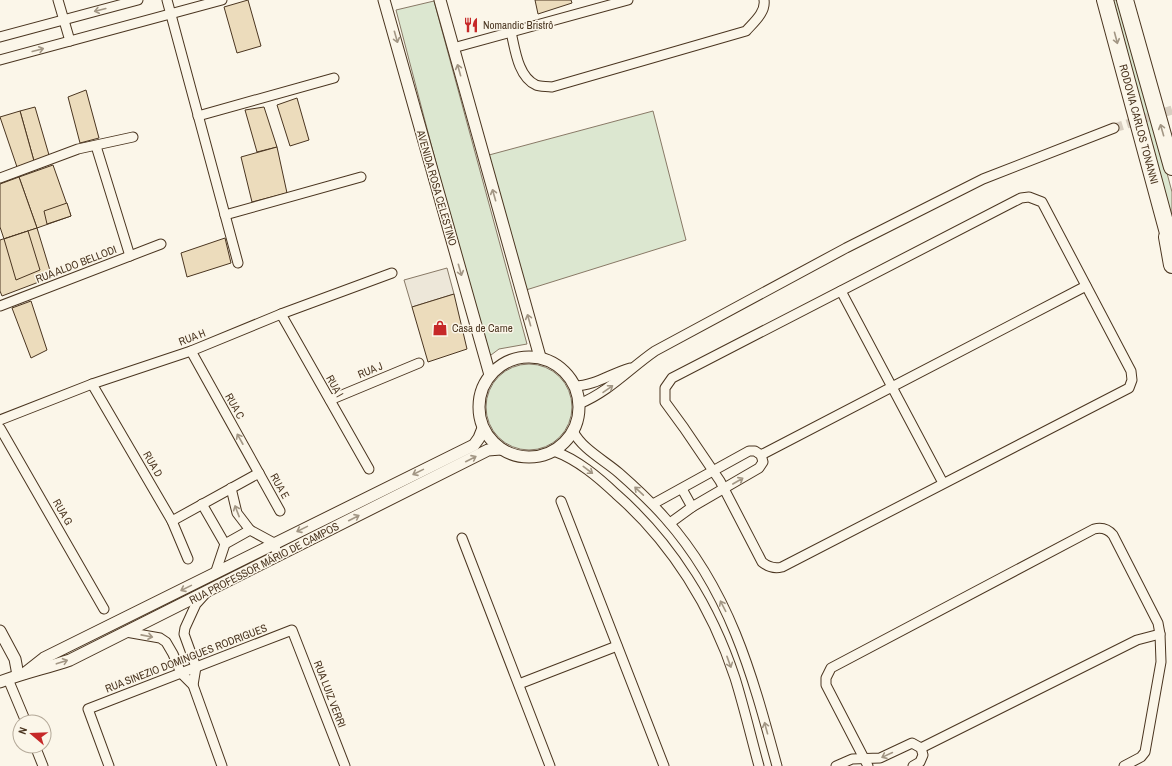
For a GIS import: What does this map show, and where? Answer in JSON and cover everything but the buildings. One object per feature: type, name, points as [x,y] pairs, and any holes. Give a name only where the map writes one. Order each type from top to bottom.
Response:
[{"type":"highway","name":"RODOVIA CARLOS TONANNI","points":[[1105,0],[1162,206],[1172,248]]},
{"type":"highway","name":"RODOVIA CARLOS TONANNI","points":[[1125,0],[1172,167]]},
{"type":"highway","points":[[1162,206],[1172,265]]},
{"type":"street","points":[[58,0],[70,41]]},
{"type":"street","points":[[0,37],[138,0]]},
{"type":"street","points":[[166,0],[238,264]]},
{"type":"street","points":[[0,60],[222,0]]},
{"type":"street","name":"AVENIDA ROSA CELESTINO","points":[[384,0],[490,375]]},
{"type":"street","points":[[440,0],[540,357]]},
{"type":"street","points":[[453,48],[628,0]]},
{"type":"street","points":[[510,32],[524,76],[536,86],[552,87],[746,31],[758,18],[765,6],[764,0]]},
{"type":"street","points":[[198,116],[334,78]]},
{"type":"street","points":[[579,404],[598,396],[611,387],[632,367],[656,351],[846,248],[969,186],[1114,128]]},
{"type":"street","points":[[0,178],[78,149],[134,138]]},
{"type":"street","points":[[96,146],[130,256]]},
{"type":"street","points":[[225,215],[361,177]]},
{"type":"street","points":[[1029,197],[1042,202],[1086,286],[1131,371],[1132,380],[1129,388],[782,567],[774,568],[762,562],[713,470],[665,402],[664,392],[666,384],[672,378],[1020,198],[1029,197]]},
{"type":"street","name":"RUA ALDO BELLODI","points":[[0,306],[161,244]]},
{"type":"street","name":"RUA H","points":[[0,420],[92,384],[191,351],[281,314],[392,273]]},
{"type":"street","points":[[761,455],[1086,286]]},
{"type":"street","points":[[841,291],[943,483]]},
{"type":"street","name":"RUA I","points":[[281,314],[369,470]]},
{"type":"street","name":"RUA C","points":[[191,351],[259,473]]},
{"type":"street","points":[[530,356],[540,357],[557,365],[570,378],[575,386],[579,404],[577,422],[568,439],[554,451],[546,455],[527,458],[518,457],[501,449],[488,436],[480,420],[479,401],[483,388],[490,375],[496,369],[512,359],[530,356]]},
{"type":"street","name":"RUA J","points":[[330,400],[419,363]]},
{"type":"street","points":[[575,386],[586,386],[615,372],[632,367]]},
{"type":"street","name":"RUA D","points":[[92,384],[172,521],[188,559]]},
{"type":"street","name":"RUA G","points":[[0,428],[104,609]]},
{"type":"street","name":"RUA PROFESSOR MÁRIO DE CAMPOS","points":[[13,677],[44,658],[474,445],[483,428]]},
{"type":"street","points":[[573,431],[578,440],[619,473],[653,504],[670,523],[700,564],[732,624],[744,654],[777,766]]},
{"type":"street","name":"RUA PROFESSOR MÁRIO DE CAMPOS","points":[[13,677],[70,660],[488,450],[501,449]]},
{"type":"street","points":[[554,451],[568,456],[588,470],[626,502],[658,536],[685,574],[716,631],[728,660],[742,703],[759,766]]},
{"type":"street","points":[[653,504],[749,451],[755,451],[761,455],[763,462],[759,468],[692,507],[670,523]]},
{"type":"street","points":[[172,521],[259,473]]},
{"type":"street","name":"RUA E","points":[[259,473],[280,511]]},
{"type":"street","points":[[231,488],[237,513],[250,530],[274,543],[279,556]]},
{"type":"street","points":[[682,489],[692,507]]},
{"type":"street","points":[[561,501],[664,766]]},
{"type":"street","points":[[202,504],[225,544]]},
{"type":"street","points":[[866,762],[826,685],[826,678],[830,668],[1094,529],[1105,529],[1113,535],[1158,623],[1160,634],[1161,662],[1145,752],[1141,757],[1124,766]]},
{"type":"street","points":[[215,574],[225,544],[250,530]]},
{"type":"street","points":[[462,538],[550,766]]},
{"type":"street","points":[[685,574],[700,564]]},
{"type":"street","points":[[193,685],[196,667],[184,634],[185,628],[196,604],[207,592]]},
{"type":"street","name":"RUA SINEZIO DOMINGUES RODRIGUES","points":[[109,766],[88,709],[292,630]]},
{"type":"street","name":"RUA LUIZ VERRI","points":[[292,630],[345,766]]},
{"type":"street","points":[[0,631],[15,659],[13,677],[24,714]]},
{"type":"street","points":[[126,632],[163,640],[173,654],[181,673],[193,685],[222,766]]},
{"type":"street","points":[[921,748],[1137,640],[1160,634]]},
{"type":"street","points":[[519,684],[617,646]]},
{"type":"street","points":[[742,703],[758,698]]},
{"type":"street","points":[[836,766],[847,760],[866,762],[880,758],[909,744],[916,744],[921,748],[922,759],[913,766]]},
{"type":"street","points":[[38,754],[43,766]]},
{"type":"green space","points":[[1112,0],[1121,0],[1172,192],[1172,225]]},
{"type":"green space","points":[[434,1],[527,344],[499,349],[487,358],[396,10]]},
{"type":"green space","points":[[653,111],[686,240],[526,290],[489,155]]},
{"type":"green space","points":[[529,364],[546,367],[560,376],[569,390],[572,407],[569,424],[560,438],[546,447],[529,450],[512,447],[498,438],[489,424],[486,407],[489,390],[498,376],[512,367]]},
{"type":"shaded area","points":[[447,268],[454,294],[412,307],[404,280]]},
{"type":"tunnel","points":[[1114,128],[1172,110]]},
{"type":"place","name":"Nomandic Bristrô","points":[[471,25]]},
{"type":"place","name":"Casa de Carne","points":[[440,328]]}]
